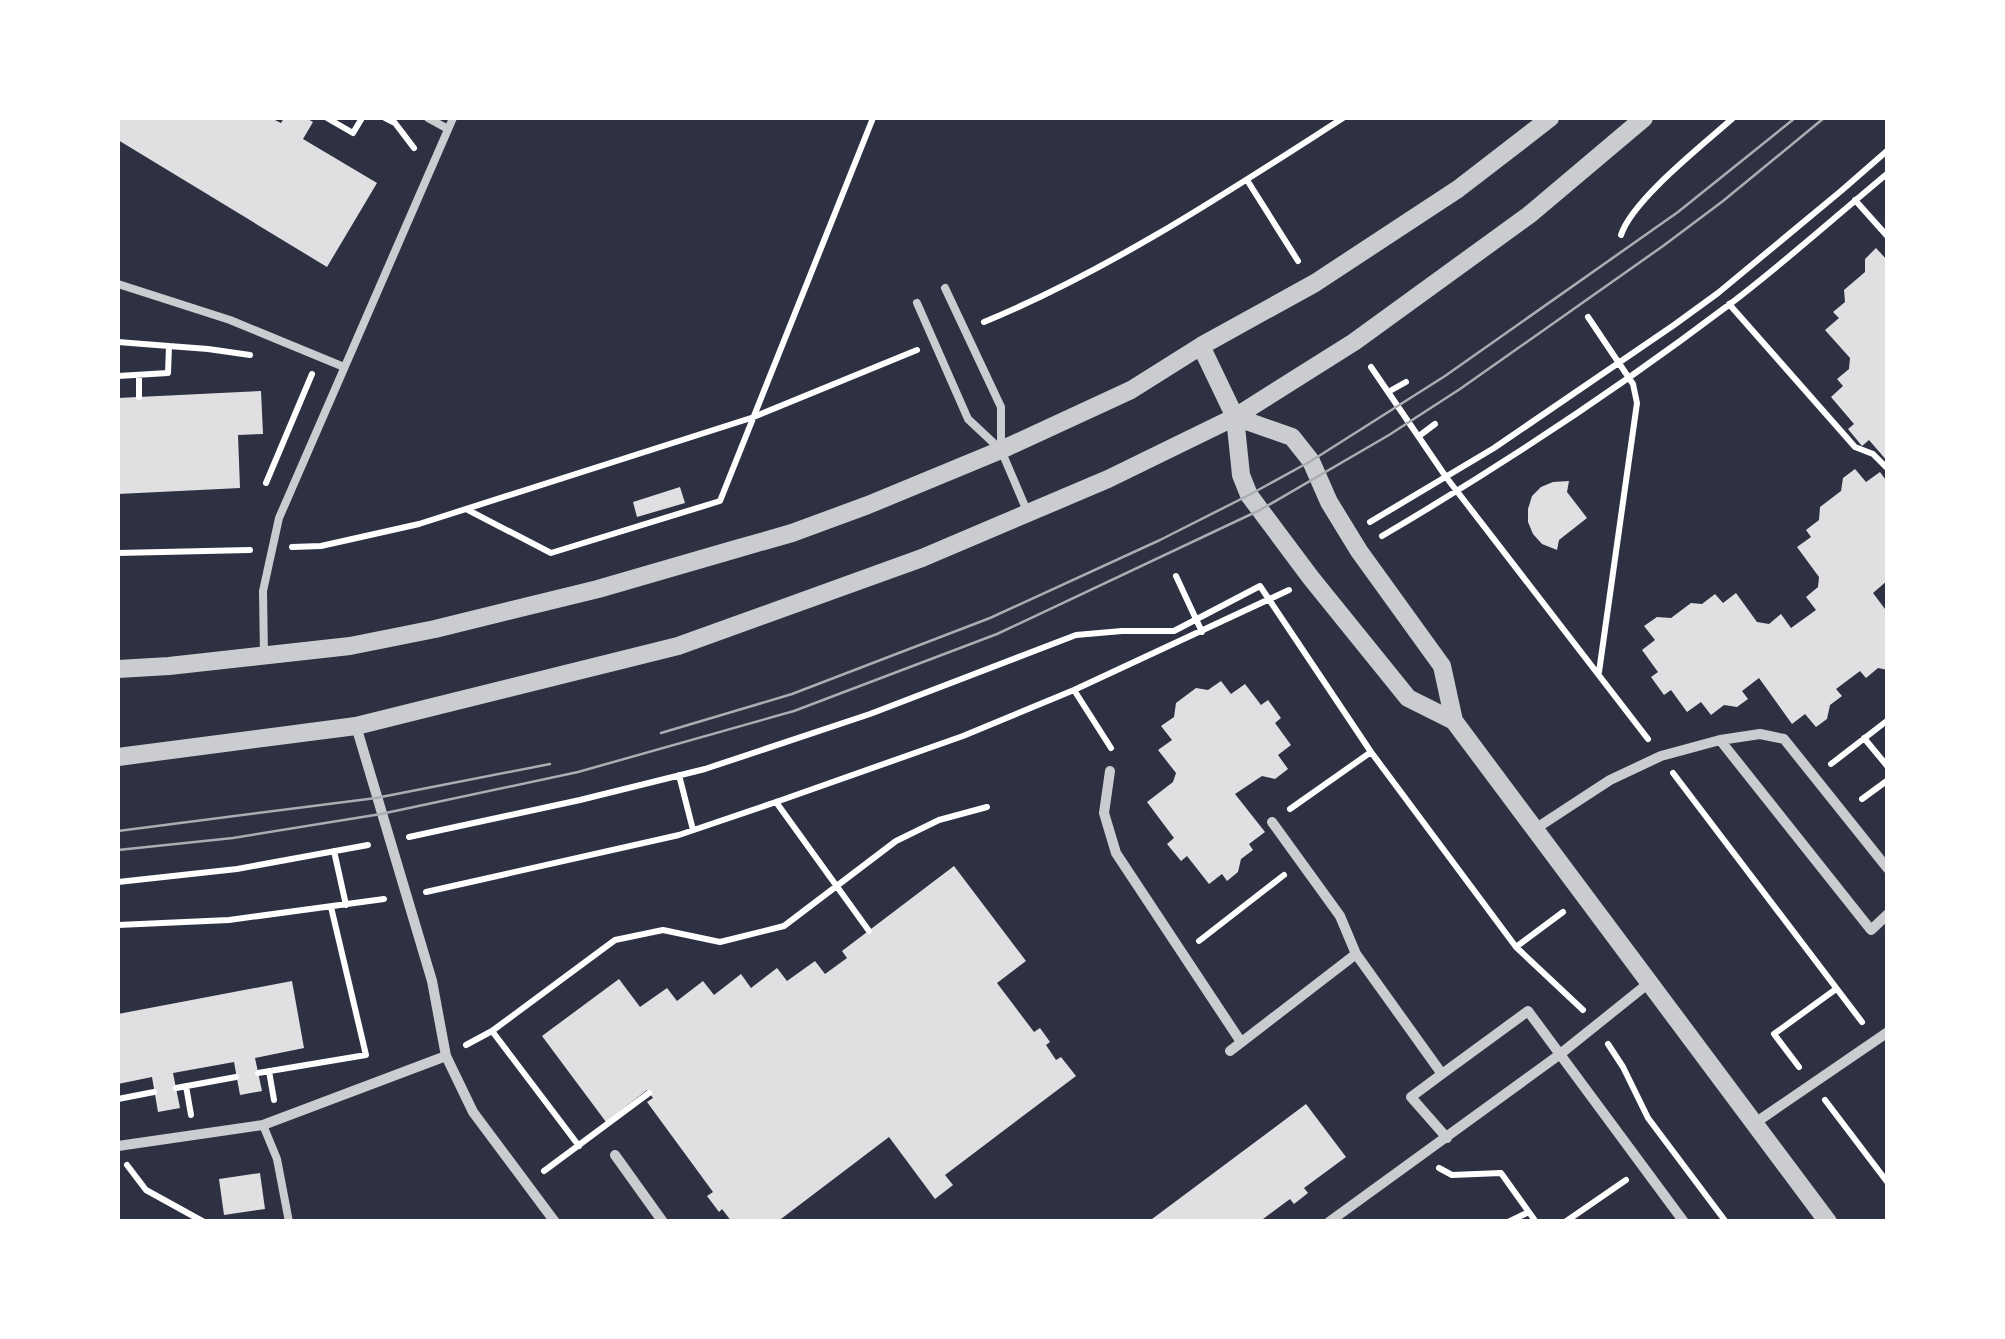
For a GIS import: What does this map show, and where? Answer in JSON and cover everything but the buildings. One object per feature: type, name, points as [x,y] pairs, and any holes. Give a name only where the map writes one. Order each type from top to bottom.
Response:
[{"type":"street","points":[[118,669],[350,646],[435,629],[598,589],[792,532],[868,505],[1131,390],[1314,283],[1458,190],[1550,118]]},
{"type":"street","points":[[118,757],[356,726],[678,646],[922,558],[1108,480],[1235,417],[1354,342],[1529,215],[1644,118]]},
{"type":"street","points":[[1202,346],[1235,417],[1241,476],[1249,495],[1408,698],[1454,721]]},
{"type":"street","points":[[1235,417],[1292,437],[1312,461],[1348,534],[1442,666],[1454,721],[1828,1222]]},
{"type":"street","points":[[356,726],[432,981],[446,1056],[473,1112],[555,1222]]},
{"type":"street","points":[[1535,829],[1610,780],[1661,756],[1760,734],[1784,740],[1888,870]]},
{"type":"street","points":[[1720,740],[1870,930],[1888,914]]},
{"type":"street","points":[[1110,772],[1104,813],[1116,853],[1241,1042]]},
{"type":"street","points":[[1272,822],[1340,916],[1356,954],[1442,1074]]},
{"type":"street","points":[[1230,1051],[1356,954]]},
{"type":"street","points":[[1329,1222],[1559,1054],[1650,982]]},
{"type":"street","points":[[1446,1138],[1411,1098],[1528,1011],[1684,1222]]},
{"type":"street","points":[[1755,1123],[1888,1032]]},
{"type":"street","points":[[118,1146],[264,1125],[446,1056]]},
{"type":"street","points":[[615,1155],[664,1222]]},
{"type":"lane","points":[[428,118],[448,129]]},
{"type":"lane","points":[[264,656],[263,591],[271,549],[292,485],[453,118]]},
{"type":"lane","points":[[118,284],[230,320],[344,366]]},
{"type":"lane","points":[[945,288],[1001,407],[1001,450]]},
{"type":"lane","points":[[917,303],[968,419],[1001,450],[1028,512]]},
{"type":"lane","points":[[264,1125],[277,1159],[289,1222]]},
{"type":"path","points":[[327,118],[353,133],[362,118]]},
{"type":"path","points":[[385,118],[395,123],[414,148]]},
{"type":"path","points":[[466,509],[551,554],[720,501],[873,118]]},
{"type":"path","points":[[964,330],[1013,310],[1111,260],[1343,118]]},
{"type":"path","points":[[1621,235],[1625,221],[1646,197],[1733,118]]},
{"type":"path","points":[[1348,534],[1549,411],[1718,293],[1888,150]]},
{"type":"path","points":[[1369,544],[1458,491],[1629,377],[1730,304],[1888,173]]},
{"type":"path","points":[[1247,180],[1298,262]]},
{"type":"path","points":[[1855,200],[1888,237]]},
{"type":"path","points":[[1730,304],[1855,448],[1873,454],[1888,469]]},
{"type":"path","points":[[1588,317],[1633,384],[1637,403],[1598,674]]},
{"type":"path","points":[[118,342],[248,354],[263,361]]},
{"type":"path","points":[[118,553],[322,546],[419,524],[751,418],[934,343]]},
{"type":"path","points":[[118,376],[168,373],[169,346]]},
{"type":"path","points":[[1370,367],[1458,491]]},
{"type":"path","points":[[139,374],[139,396]]},
{"type":"path","points":[[294,374],[310,380]]},
{"type":"path","points":[[1388,392],[1406,382]]},
{"type":"path","points":[[1419,436],[1436,424]]},
{"type":"path","points":[[118,882],[237,869],[389,841],[580,800],[722,764],[870,714],[1076,635],[1174,630],[1300,563]]},
{"type":"path","points":[[1176,576],[1202,632]]},
{"type":"path","points":[[1260,586],[1371,752],[1516,947],[1596,1026],[1623,1067],[1648,1118],[1726,1222]]},
{"type":"path","points":[[118,925],[229,920],[450,889],[693,830],[962,736],[1074,690],[1298,586]]},
{"type":"path","points":[[1074,690],[1118,758],[1110,772]]},
{"type":"path","points":[[1814,776],[1888,720]]},
{"type":"path","points":[[1864,738],[1888,767]]},
{"type":"path","points":[[1272,822],[1371,752]]},
{"type":"path","points":[[678,775],[693,830]]},
{"type":"path","points":[[1857,802],[1888,780]]},
{"type":"path","points":[[776,802],[869,931]]},
{"type":"path","points":[[446,1056],[492,1030],[615,940],[663,930],[720,942],[784,926],[896,841],[939,820],[987,808]]},
{"type":"path","points":[[334,851],[346,905]]},
{"type":"path","points":[[1182,955],[1301,862]]},
{"type":"path","points":[[1516,947],[1585,896]]},
{"type":"path","points":[[258,1073],[366,1055],[331,907]]},
{"type":"path","points":[[492,1030],[580,1146]]},
{"type":"path","points":[[176,1088],[236,1077]]},
{"type":"path","points":[[118,1099],[154,1092]]},
{"type":"path","points":[[527,1183],[649,1094]]},
{"type":"path","points":[[1420,1157],[1452,1174],[1502,1173],[1536,1222]]},
{"type":"path","points":[[1565,1222],[1626,1180]]},
{"type":"path","points":[[146,1190],[204,1222]]},
{"type":"path","points":[[1508,1222],[1529,1212]]},
{"type":"tram line","points":[[661,733],[792,694],[990,618],[1249,495],[1311,461],[1445,376],[1678,212],[1795,118]]},
{"type":"tram line","points":[[118,850],[233,838],[381,814],[578,772],[794,711],[997,634],[1260,510],[1389,435],[1663,246],[1824,118]]},
{"type":"tram line","points":[[118,831],[376,798],[550,764]]}]
